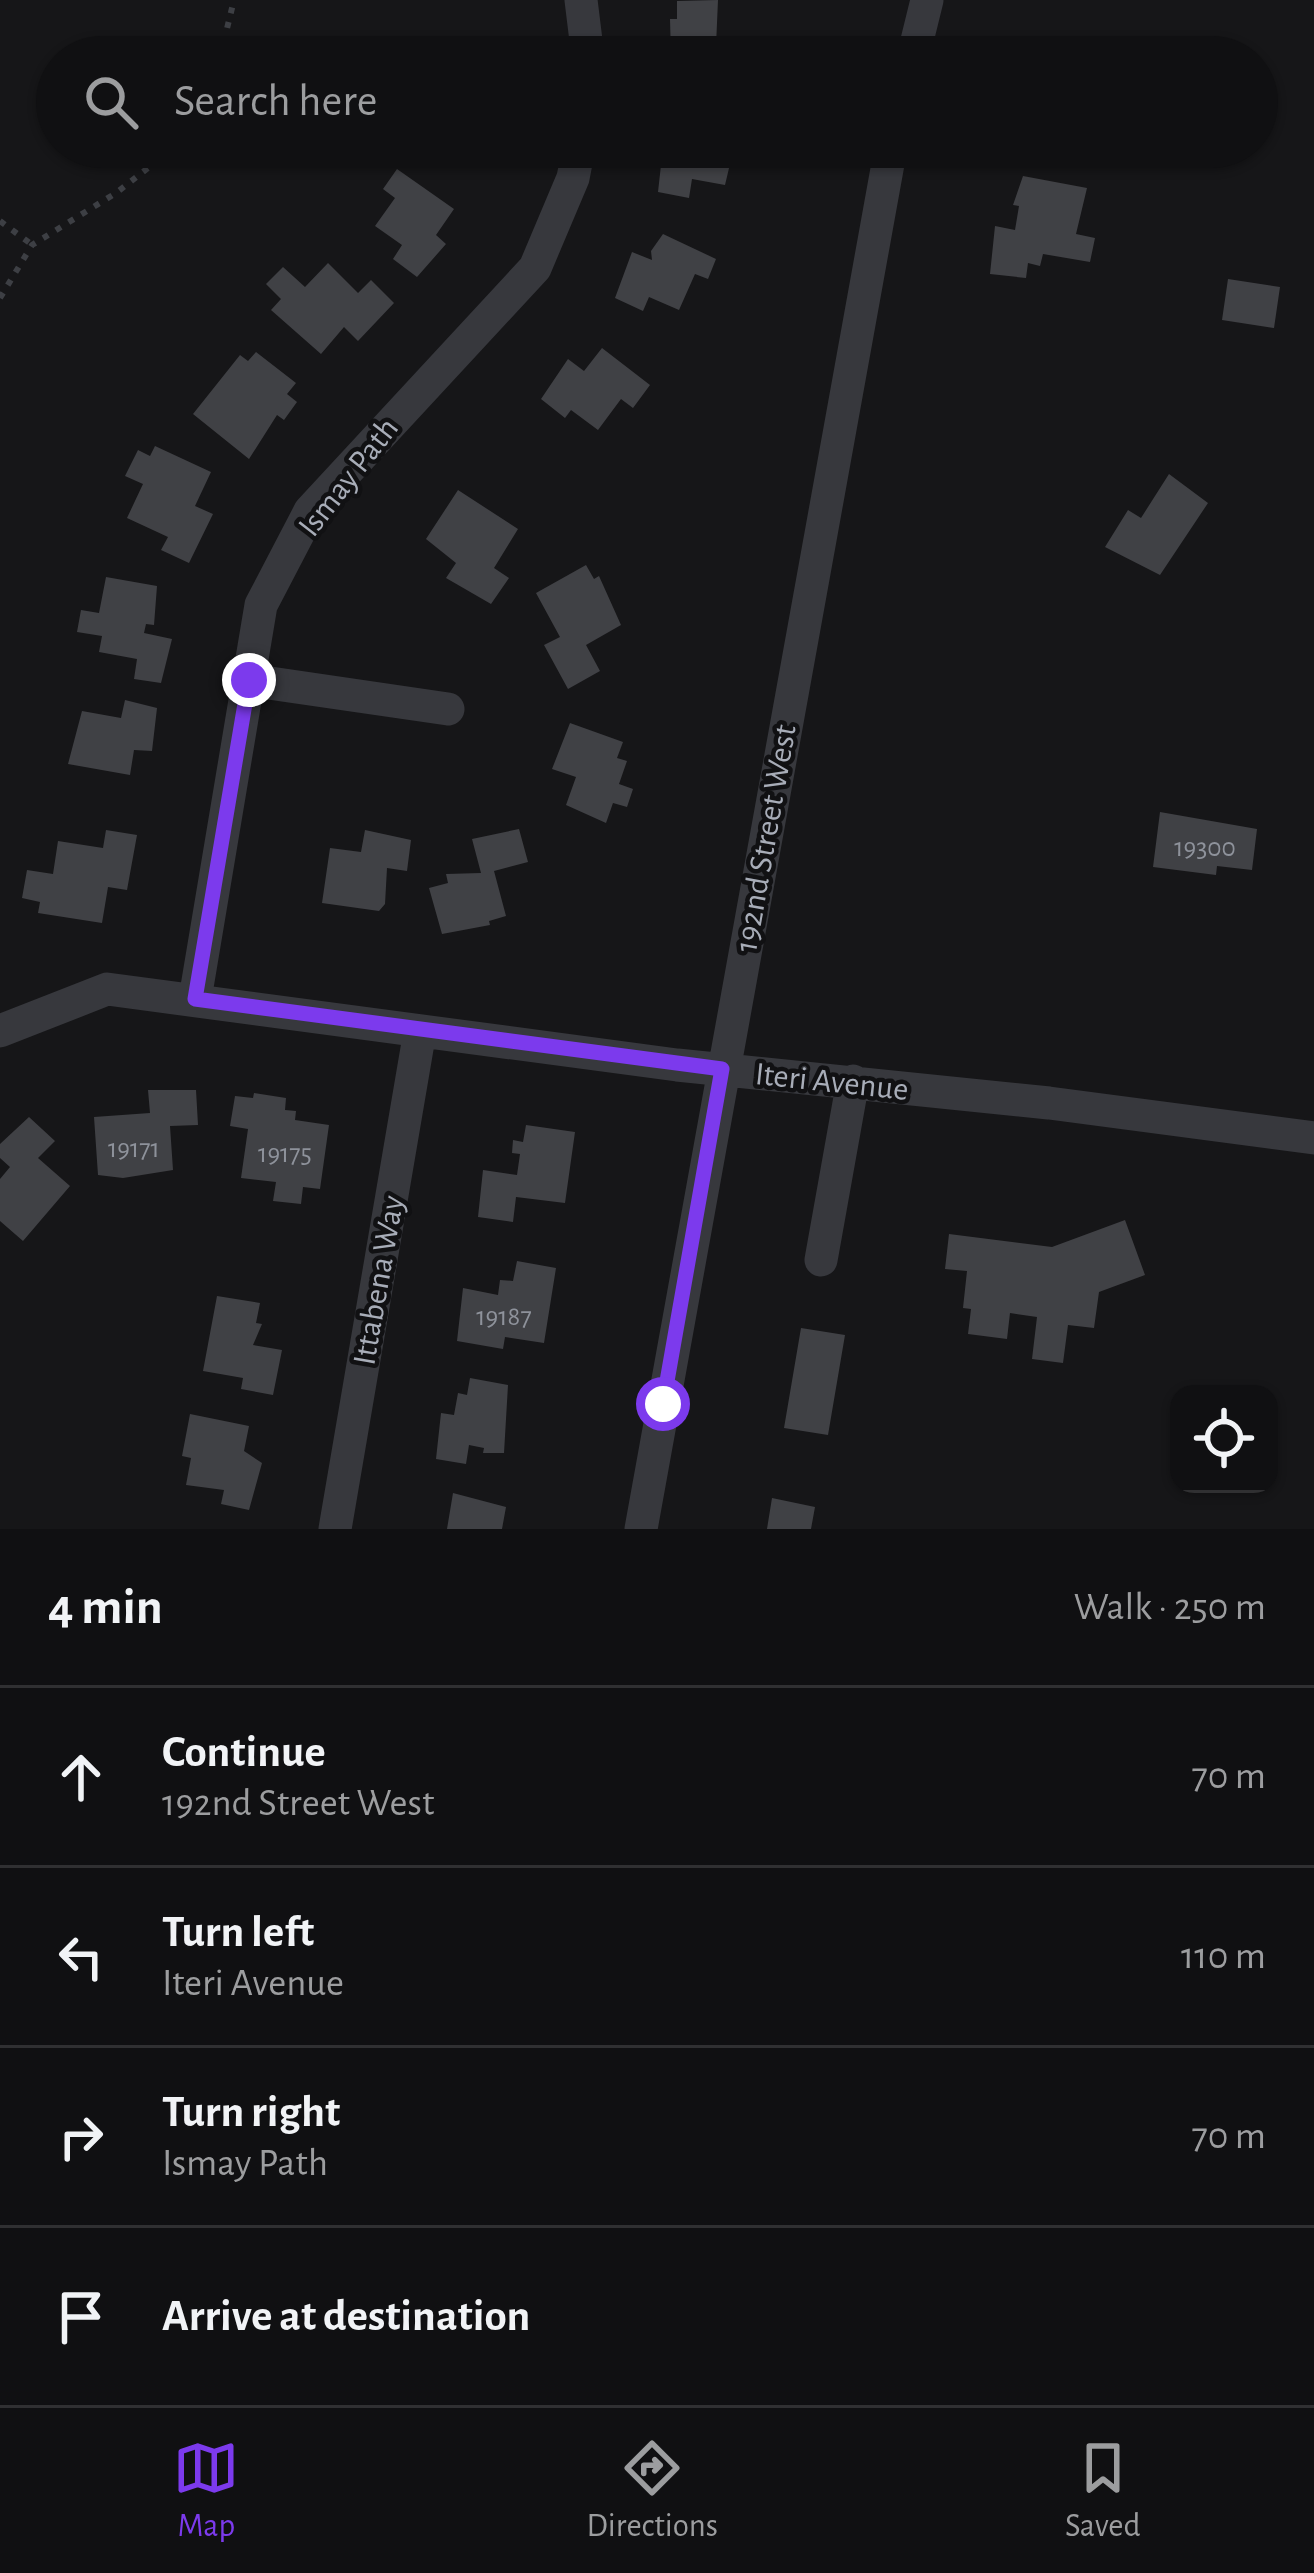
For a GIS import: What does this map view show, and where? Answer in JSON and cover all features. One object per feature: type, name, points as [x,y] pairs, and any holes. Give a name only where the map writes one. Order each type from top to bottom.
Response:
[{"type":"street","points":[[581,0],[585,36]]},
{"type":"street","points":[[918,36],[927,0]]},
{"type":"street","name":"Ismay Path","points":[[195,999],[262,605],[310,511],[535,268],[575,168]]},
{"type":"street","name":"192nd Street West","points":[[641,1529],[887,168]]},
{"type":"street","points":[[249,680],[448,709]]},
{"type":"street","name":"Iteri Avenue","points":[[0,1031],[107,989],[722,1069],[1314,1138]]},
{"type":"street","name":"Ittabena Way","points":[[335,1529],[420,1031]]},
{"type":"street","points":[[820,1260],[853,1081]]},
{"type":"path","points":[[225,36],[234,0]]},
{"type":"path","points":[[0,298],[32,244],[144,168]]},
{"type":"path","points":[[0,221],[32,244]]},
{"type":"building","points":[[718,0],[716,36],[670,36],[677,1]]},
{"type":"building","points":[[661,168],[729,168],[725,185],[692,179],[689,198],[658,192]]},
{"type":"building","points":[[397,169],[454,209],[436,235],[446,244],[417,277],[393,259],[402,245],[375,226],[395,198],[383,189]]},
{"type":"building","points":[[1023,176],[1087,188],[1076,234],[1095,238],[1090,262],[1043,254],[1040,266],[1028,263],[1026,278],[990,274],[995,226],[1015,230],[1019,206],[1013,205]]},
{"type":"building","points":[[663,234],[716,259],[708,279],[695,274],[679,310],[649,297],[643,311],[615,298],[632,252],[652,260],[651,251]]},
{"type":"building","points":[[328,263],[358,293],[371,280],[394,303],[358,341],[344,327],[321,354],[271,310],[281,299],[266,284],[283,267],[305,287]]},
{"type":"building","points":[[1228,279],[1280,287],[1274,328],[1222,320]]},
{"type":"building","points":[[602,348],[650,385],[633,408],[621,399],[598,430],[571,410],[565,418],[541,399],[568,359],[584,371]]},
{"type":"building","points":[[256,352],[296,383],[287,394],[297,402],[284,420],[277,415],[249,459],[193,414],[240,355],[248,361]]},
{"type":"building","points":[[155,446],[211,472],[195,506],[213,514],[189,563],[161,550],[168,537],[127,518],[143,484],[125,476],[138,450],[150,456]]},
{"type":"building","points":[[1169,474],[1208,503],[1160,575],[1105,547],[1128,510],[1141,518]]},
{"type":"building","points":[[458,490],[518,529],[494,568],[509,578],[491,604],[446,578],[456,563],[426,539]]},
{"type":"building","points":[[586,565],[594,579],[599,576],[621,625],[586,645],[600,671],[568,689],[544,645],[560,637],[536,593]]},
{"type":"building","points":[[106,577],[157,586],[154,625],[146,624],[144,633],[172,639],[161,683],[134,679],[137,659],[99,652],[102,636],[77,632],[81,610],[99,613]]},
{"type":"building","points":[[125,700],[157,708],[152,751],[134,750],[130,775],[68,764],[82,711],[121,718]]},
{"type":"building","points":[[570,723],[623,742],[617,758],[627,761],[619,784],[633,789],[627,807],[613,803],[606,823],[566,805],[576,777],[552,769]]},
{"type":"building","points":[[1160,812],[1257,829],[1252,870],[1217,866],[1216,875],[1153,867]]},
{"type":"building","points":[[519,829],[528,862],[494,871],[506,916],[489,921],[490,925],[442,934],[429,888],[448,883],[446,874],[481,873],[472,839]]},
{"type":"building","points":[[106,830],[137,835],[127,890],[108,887],[102,923],[38,913],[40,902],[22,898],[27,870],[53,874],[58,841],[103,848]]},
{"type":"building","points":[[365,830],[411,840],[407,871],[387,868],[385,904],[379,911],[322,903],[330,848],[361,852]]},
{"type":"building","points":[[148,1090],[196,1090],[198,1125],[170,1126],[173,1170],[123,1178],[98,1175],[94,1117],[150,1113]]},
{"type":"building","points":[[254,1093],[286,1098],[285,1110],[296,1111],[295,1120],[329,1125],[320,1189],[303,1187],[301,1204],[273,1201],[276,1182],[241,1178],[248,1129],[230,1126],[235,1096],[253,1098]]},
{"type":"building","points":[[29,1117],[55,1141],[38,1158],[70,1186],[23,1241],[0,1221],[0,1179],[10,1167],[0,1158],[0,1144]]},
{"type":"building","points":[[526,1125],[575,1132],[565,1203],[516,1197],[513,1222],[478,1217],[483,1170],[517,1175],[520,1154],[512,1153],[513,1140],[523,1142]]},
{"type":"building","points":[[1125,1220],[1145,1275],[1099,1292],[1094,1328],[1068,1325],[1063,1363],[1032,1359],[1037,1317],[1010,1313],[1007,1339],[968,1334],[971,1309],[963,1308],[967,1271],[945,1269],[949,1234],[1052,1247]]},
{"type":"building","points":[[517,1261],[556,1268],[544,1343],[505,1337],[503,1349],[457,1341],[463,1288],[498,1295],[500,1280],[513,1281]]},
{"type":"building","points":[[217,1296],[260,1303],[256,1323],[262,1324],[253,1345],[282,1350],[273,1395],[241,1389],[243,1378],[203,1371]]},
{"type":"building","points":[[801,1328],[845,1335],[828,1435],[784,1428]]},
{"type":"building","points":[[470,1378],[508,1385],[504,1453],[483,1453],[484,1448],[469,1445],[466,1464],[436,1459],[441,1413],[454,1415],[458,1393],[467,1395]]},
{"type":"building","points":[[190,1414],[249,1426],[244,1451],[262,1463],[249,1510],[221,1504],[224,1490],[186,1485],[191,1458],[182,1456]]},
{"type":"building","points":[[453,1493],[506,1507],[502,1529],[447,1529]]},
{"type":"building","points":[[772,1498],[815,1507],[811,1529],[767,1529]]},
{"type":"route","points":[[249,680],[195,999],[722,1069],[663,1404]]}]
